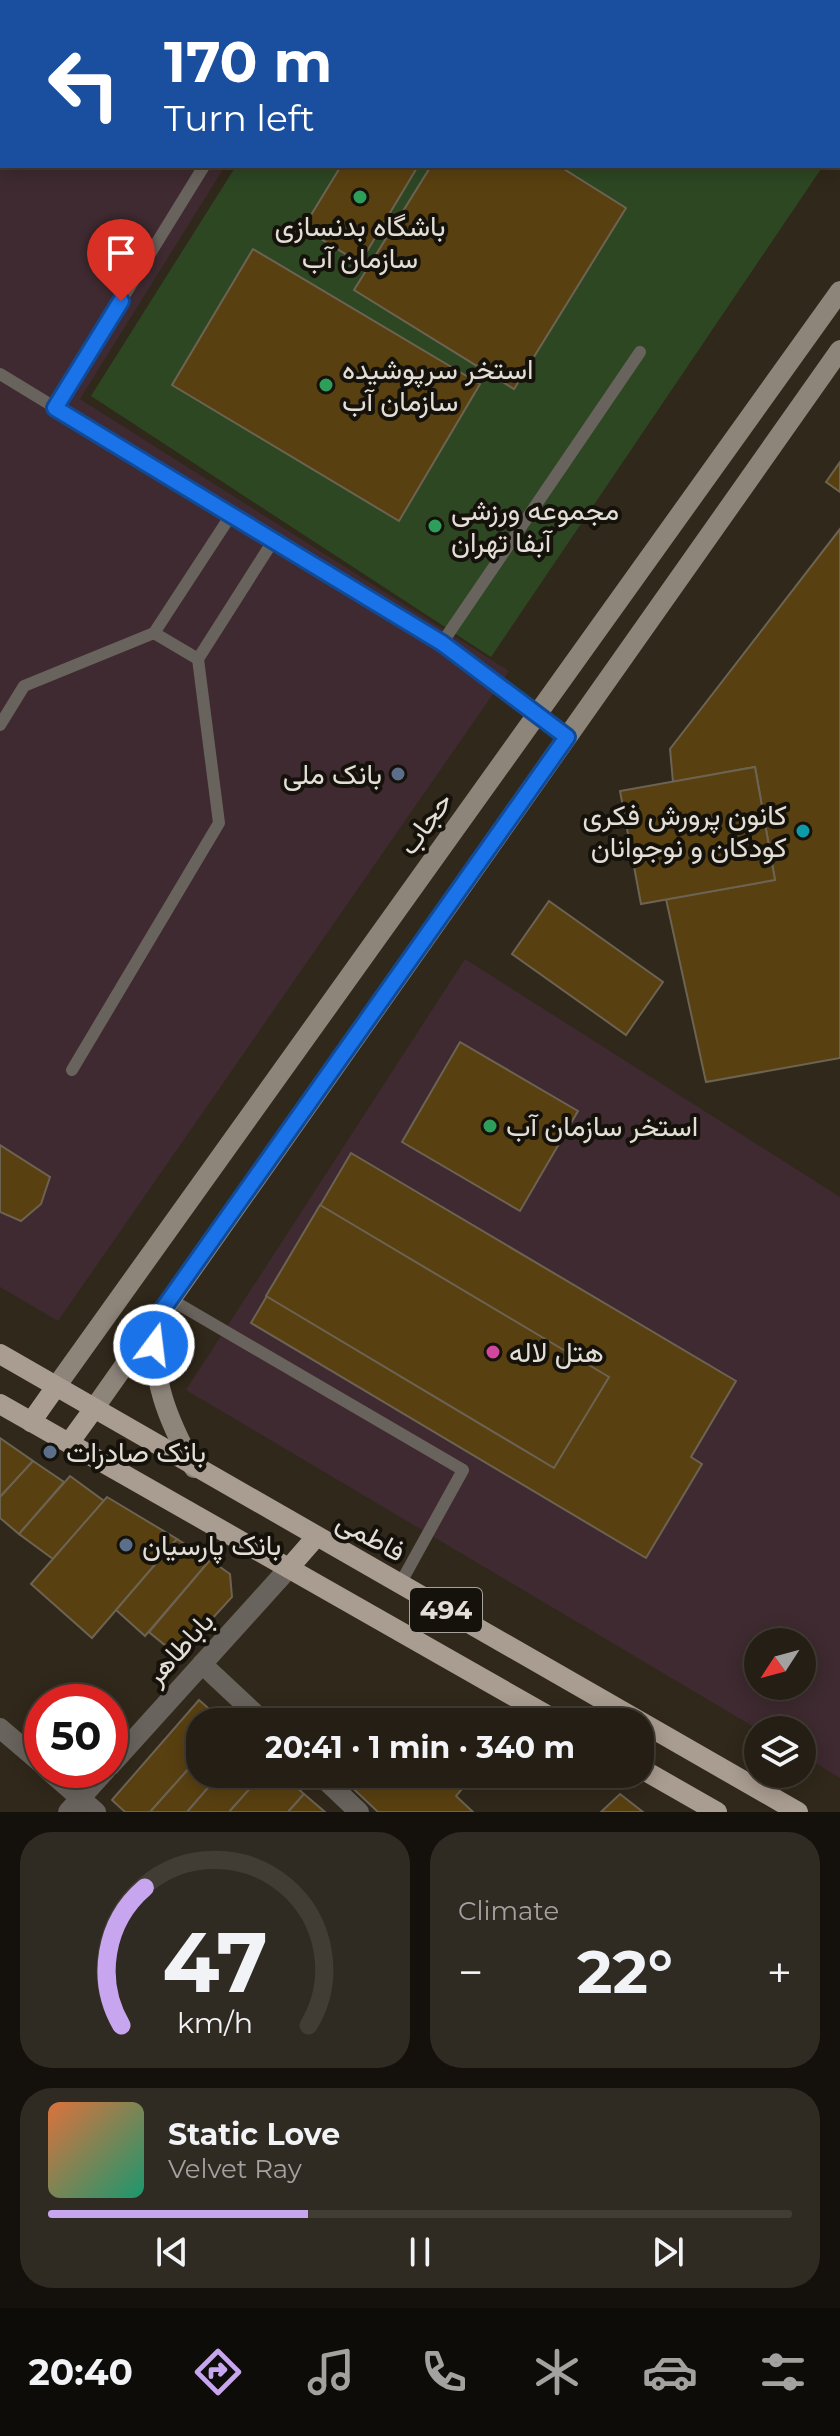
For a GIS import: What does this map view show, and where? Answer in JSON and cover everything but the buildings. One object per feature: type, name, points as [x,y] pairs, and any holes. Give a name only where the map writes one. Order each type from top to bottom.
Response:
[{"type":"main road","name":"حجاب","points":[[55,1388],[840,291]]},
{"type":"main road","points":[[69,1443],[840,350]]},
{"type":"main road","points":[[157,1317],[154,1345],[161,1398],[194,1468]]},
{"type":"main road","name":"فاطمی","points":[[0,1354],[798,1812]]},
{"type":"main road","points":[[31,1422],[55,1388]]},
{"type":"main road","name":"494","points":[[0,1404],[534,1708]]},
{"type":"main road","points":[[289,1568],[316,1537]]},
{"type":"main road","points":[[654,1776],[717,1812]]},
{"type":"street","name":"باباطاهر","points":[[128,1746],[289,1568]]},
{"type":"street","points":[[202,1664],[249,1708]]},
{"type":"street","points":[[0,1728],[24,1749]]},
{"type":"street","points":[[65,1788],[82,1807]]},
{"type":"street","name":"باباطاهر","points":[[82,1807],[95,1788]]},
{"type":"street","points":[[334,1788],[359,1812]]},
{"type":"lane","points":[[55,408],[203,168]]},
{"type":"lane","points":[[442,643],[640,352]]},
{"type":"lane","points":[[0,374],[442,643],[567,737]]},
{"type":"lane","points":[[0,725],[24,686],[154,633],[231,515]]},
{"type":"lane","points":[[72,1070],[219,823],[198,659],[273,541]]},
{"type":"lane","points":[[154,633],[198,659]]},
{"type":"lane","points":[[170,1299],[463,1470],[400,1584]]},
{"type":"shaded area","points":[[0,168],[224,168],[80,399],[509,671],[58,1321],[0,1287]]},
{"type":"shaded area","name":"هتل لاله","points":[[465,959],[840,1197],[840,1778],[816,1763],[816,1716],[744,1716],[744,1721],[186,1390]]},
{"type":"green space","name":"مجموعه ورزشی آبفا تهران","points":[[235,168],[822,168],[491,657],[91,396]]},
{"type":"place","name":"باشگاه بدنسازی سازمان آب","points":[[360,197]]},
{"type":"place","name":"استخر سرپوشیده سازمان آب","points":[[326,385]]},
{"type":"place","name":"مجموعه ورزشی آبفا تهران","points":[[435,526]]},
{"type":"place","name":"بانک ملی","points":[[398,774]]},
{"type":"place","name":"کانون پرورش فکری کودکان و نوجوانان","points":[[803,831]]},
{"type":"place","name":"استخر سازمان آب","points":[[490,1126]]},
{"type":"place","name":"هتل لاله","points":[[493,1352]]},
{"type":"place","name":"بانک صادرات","points":[[50,1452]]},
{"type":"place","name":"بانک پارسیان","points":[[126,1545]]},
{"type":"route","points":[[121,301],[55,408],[442,643],[567,737],[157,1317],[154,1345]]}]
